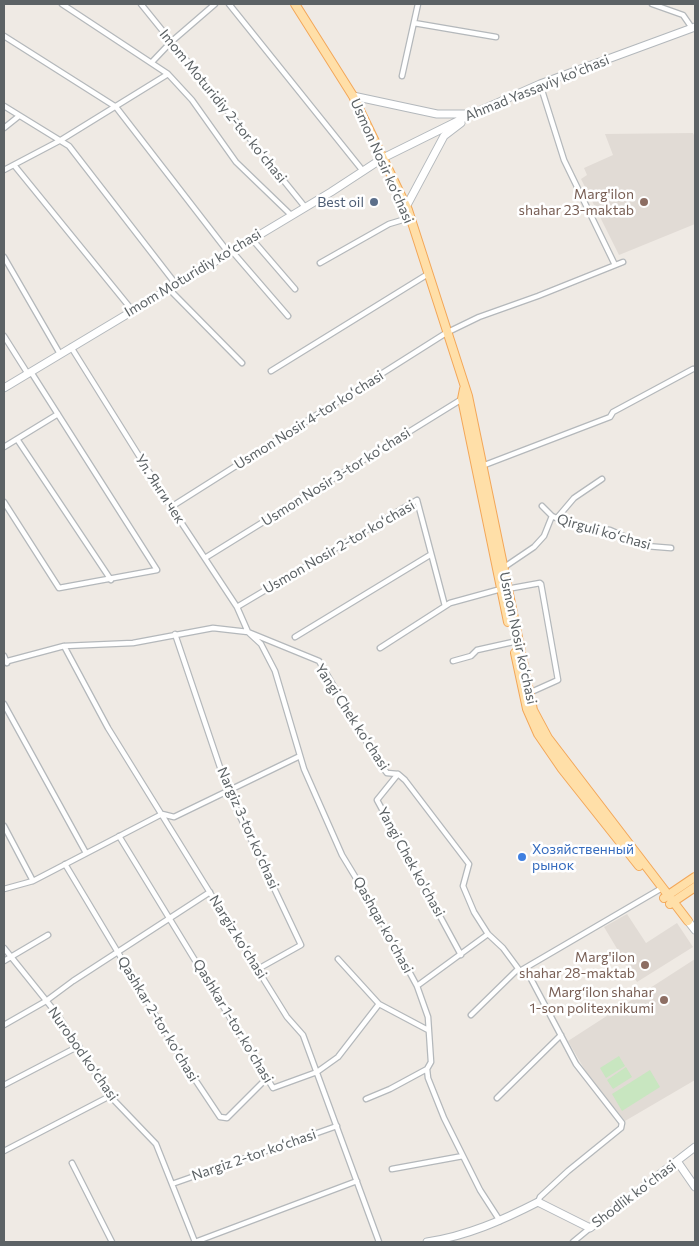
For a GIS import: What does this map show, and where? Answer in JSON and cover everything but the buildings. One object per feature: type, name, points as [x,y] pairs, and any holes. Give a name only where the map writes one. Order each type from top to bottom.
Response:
[{"type":"main road","name":"Usmon Nosir ko‘chasi","points":[[295,4],[353,96],[406,207],[464,387],[509,614],[534,710],[548,738],[668,901],[688,921]]},
{"type":"main road","name":"Usmon Nosir ko‘chasi","points":[[465,397],[482,466],[503,568],[504,589]]},
{"type":"main road","name":"Usmon Nosir ko‘chasi","points":[[509,614],[527,709],[540,739],[660,890]]},
{"type":"main road","points":[[668,901],[695,877]]},
{"type":"main road","points":[[668,901],[695,887]]},
{"type":"street","points":[[62,4],[168,74],[192,100],[236,162],[291,215]]},
{"type":"street","name":"Imom Moturidiy 2-tor koʻchasi","points":[[141,4],[305,207]]},
{"type":"street","points":[[152,62],[171,42],[215,4]]},
{"type":"street","points":[[229,4],[363,171]]},
{"type":"street","points":[[402,76],[418,4]]},
{"type":"street","points":[[652,4],[682,15],[693,27]]},
{"type":"street","points":[[414,23],[496,37]]},
{"type":"street","name":"Ahmad Yassaviy ko'chasi","points":[[383,158],[472,114],[540,84],[693,27]]},
{"type":"street","points":[[4,36],[116,107],[229,251],[288,316]]},
{"type":"street","points":[[4,170],[60,140],[168,74]]},
{"type":"street","points":[[540,84],[564,160],[615,265]]},
{"type":"street","points":[[353,96],[437,114],[472,114]]},
{"type":"street","points":[[4,106],[69,146],[175,283]]},
{"type":"street","points":[[406,207],[444,136],[472,114]]},
{"type":"street","points":[[4,128],[19,116]]},
{"type":"street","name":"Imom Moturidiy koʻchasi","points":[[4,388],[383,158]]},
{"type":"street","points":[[14,164],[132,310]]},
{"type":"street","points":[[320,263],[389,224],[409,218]]},
{"type":"street","points":[[251,238],[295,289]]},
{"type":"street","points":[[4,257],[60,354]]},
{"type":"street","name":"Usmon Nosir 4-tor koʻchasi","points":[[171,507],[446,334],[479,317],[531,299],[622,262]]},
{"type":"street","points":[[271,371],[428,274]]},
{"type":"street","points":[[168,288],[242,363]]},
{"type":"street","points":[[4,336],[58,414],[157,570],[111,580],[59,588],[4,502]]},
{"type":"street","name":"Ул. Янги чек","points":[[71,347],[171,507],[237,607],[248,632]]},
{"type":"street","points":[[482,466],[610,417],[613,412],[693,369]]},
{"type":"street","name":"Usmon Nosir 3-tor koʻchasi","points":[[205,558],[465,397]]},
{"type":"street","points":[[4,448],[58,414]]},
{"type":"street","points":[[17,439],[111,580]]},
{"type":"street","points":[[557,518],[574,498],[602,479]]},
{"type":"street","name":"Usmon Nosir 2-tor koʻchasi","points":[[237,607],[417,500],[430,556],[445,606]]},
{"type":"street","points":[[542,506],[552,516]]},
{"type":"street","name":"Qirguli koʻchasi","points":[[503,568],[534,547],[544,536],[552,516],[571,525],[610,530],[646,546],[671,548]]},
{"type":"street","points":[[295,637],[430,556]]},
{"type":"street","points":[[380,648],[445,606],[504,589],[540,583],[542,584],[558,680],[529,693]]},
{"type":"street","name":"Yangi Chek koʻchasi","points":[[6,663],[64,646],[133,643],[213,628],[248,632],[319,661],[379,763],[387,773],[398,774],[436,817],[469,864],[463,886],[474,912],[488,934],[503,948],[519,970],[530,977],[576,1064],[622,1126],[568,1171],[540,1197],[538,1202]]},
{"type":"street","name":"Qashqar koʻchasi","points":[[248,632],[261,644],[275,671],[300,756],[342,855],[379,916],[417,986],[428,1017],[431,1062],[427,1069],[444,1118],[480,1190],[500,1222]]},
{"type":"street","name":"Nargiz 3-tor koʻchasi","points":[[175,634],[228,791],[301,945],[258,969]]},
{"type":"street","points":[[453,661],[472,656],[477,650],[513,642]]},
{"type":"street","name":"Nargiz koʻchasi","points":[[64,646],[108,728],[287,1017],[303,1035],[379,1242]]},
{"type":"street","points":[[4,656],[6,663]]},
{"type":"street","points":[[4,704],[86,853]]},
{"type":"street","points":[[4,889],[33,881],[162,814],[174,817],[300,756]]},
{"type":"street","name":"Yangi Chek ko'chasi","points":[[398,774],[377,800],[461,954]]},
{"type":"street","points":[[4,826],[33,881]]},
{"type":"street","name":"Qashkar 1-tor koʼchasi","points":[[119,836],[274,1088],[317,1072],[338,1057],[379,1004]]},
{"type":"street","name":"Qashkar 2-tor koʼchasi","points":[[65,864],[186,1066],[220,1117],[227,1118],[268,1078]]},
{"type":"street","points":[[470,1014],[519,970],[660,890]]},
{"type":"street","points":[[4,1025],[46,1001],[210,892]]},
{"type":"street","name":"Usmon Nosir ko‘chasi","points":[[688,921],[695,930]]},
{"type":"street","points":[[417,986],[488,934]]},
{"type":"street","points":[[4,961],[48,935]]},
{"type":"street","name":"Nurobod koʻchasi","points":[[4,948],[79,1046],[110,1096],[156,1144],[195,1242]]},
{"type":"street","points":[[338,959],[379,1004],[428,1030]]},
{"type":"street","points":[[498,1098],[561,1035]]},
{"type":"street","points":[[4,1085],[79,1046]]},
{"type":"street","points":[[366,1099],[390,1089],[427,1069]]},
{"type":"street","points":[[4,1151],[110,1096]]},
{"type":"street","name":"Nargiz 2-tor ko‘chasi","points":[[172,1184],[337,1126]]},
{"type":"street","name":"Shodlik koʻchasi","points":[[573,1242],[695,1147]]},
{"type":"street","points":[[392,1168],[463,1156]]},
{"type":"street","points":[[677,1161],[695,1187]]},
{"type":"street","points":[[72,1163],[112,1242]]},
{"type":"street","points":[[195,1242],[357,1182]]},
{"type":"street","points":[[427,1242],[444,1240],[500,1222],[538,1202],[590,1228]]},
{"type":"shaded area","name":"Marg'ilon shahar 23-maktab","points":[[693,133],[695,137],[695,224],[619,255],[581,179],[587,175],[584,168],[613,155],[605,134]]},
{"type":"shaded area","name":"Marg'ilon shahar 28-maktab","points":[[627,914],[646,943],[677,923],[693,947],[637,982],[604,927]]},
{"type":"shaded area","name":"Margʻilon shahar 1-son politexnikumi","points":[[695,959],[695,1080],[625,1121],[589,1077],[568,1041]]},
{"type":"green space","points":[[619,1056],[625,1066],[606,1078],[600,1068]]},
{"type":"green space","points":[[626,1067],[632,1077],[613,1089],[607,1080]]},
{"type":"green space","points":[[650,1070],[660,1087],[622,1111],[612,1094]]},
{"type":"place","name":"Best oil","points":[[374,202]]},
{"type":"place","name":"Marg'ilon shahar 23-maktab","points":[[644,202]]},
{"type":"place","name":"Хозяйственный рынок","points":[[522,857]]},
{"type":"place","name":"Marg'ilon shahar 28-maktab","points":[[645,965]]},
{"type":"place","name":"Margʻilon shahar 1-son politexnikumi","points":[[664,1000]]}]
